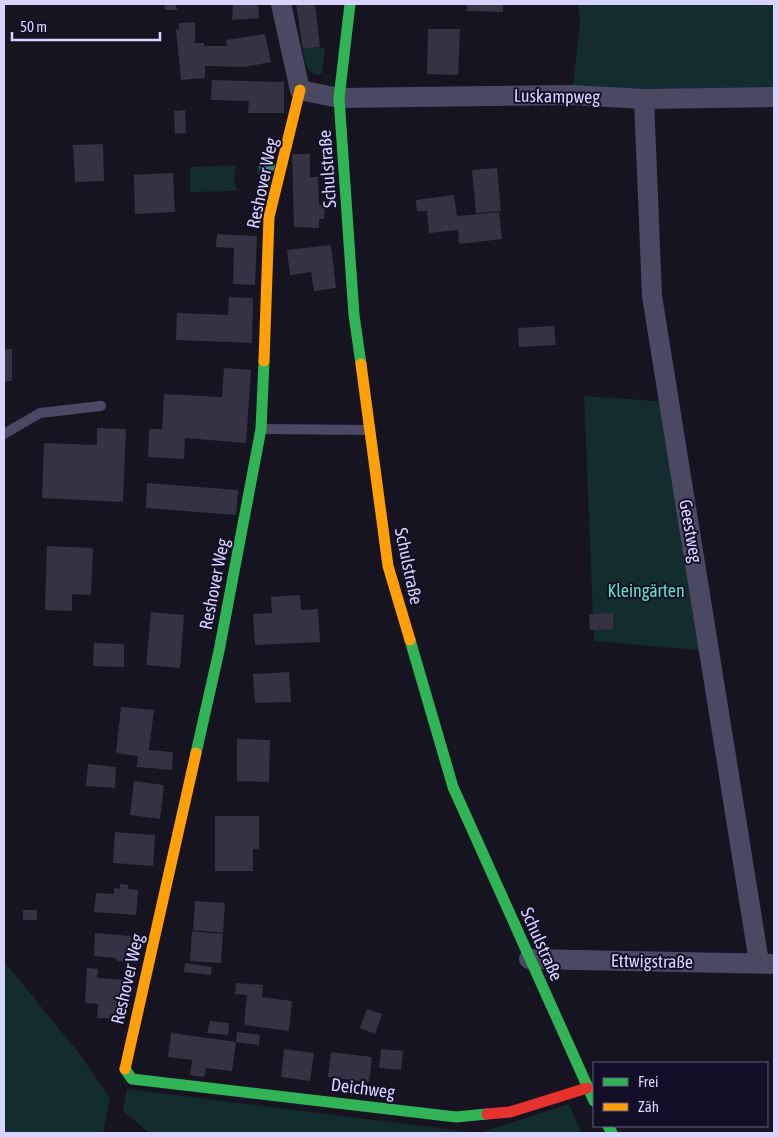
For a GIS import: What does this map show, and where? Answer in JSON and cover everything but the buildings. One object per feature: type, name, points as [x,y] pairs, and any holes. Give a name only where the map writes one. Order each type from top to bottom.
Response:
[{"type":"street","points":[[281,4],[300,90]]},
{"type":"street","name":"Schulstraße","points":[[350,4],[339,98],[354,315],[388,566],[453,787],[593,1099]]},
{"type":"street","name":"Luskampweg","points":[[300,90],[339,98],[572,95],[644,99],[774,98]]},
{"type":"street","name":"Reshover Weg","points":[[132,1079],[125,1069],[219,651],[261,429],[269,217],[300,90]]},
{"type":"street","name":"Geestweg","points":[[644,99],[652,296],[767,963]]},
{"type":"street","name":"Ettwigstraße","points":[[530,959],[767,963]]},
{"type":"street","name":"Deichweg","points":[[132,1079],[456,1117],[510,1112],[587,1088]]},
{"type":"lane","points":[[4,434],[40,413],[102,406]]},
{"type":"lane","points":[[261,429],[370,430]]},
{"type":"green space","points":[[578,4],[774,4],[774,97],[572,95],[580,22]]},
{"type":"green space","points":[[325,48],[322,73],[318,75],[308,68],[303,49]]},
{"type":"green space","points":[[267,156],[273,157],[266,195],[260,192],[257,168],[259,161]]},
{"type":"green space","points":[[236,165],[234,177],[237,191],[190,192],[190,167]]},
{"type":"green space","name":"Kleingärten","points":[[584,396],[670,402],[710,651],[594,641]]},
{"type":"green space","points":[[4,961],[78,1052],[110,1098],[103,1133],[4,1133]]},
{"type":"green space","points":[[127,1089],[479,1133],[149,1133],[123,1111]]},
{"type":"green space","points":[[569,1104],[581,1133],[479,1133]]},
{"type":"traffic: fast","points":[[350,4],[339,98],[354,315],[361,364]]},
{"type":"traffic: fast","points":[[196,753],[219,651],[261,429],[264,361]]},
{"type":"traffic: fast","points":[[410,640],[453,787],[593,1099]]},
{"type":"traffic: fast","points":[[125,1069],[132,1079],[456,1117],[487,1114]]},
{"type":"traffic: fast","points":[[609,1127],[612,1133]]},
{"type":"traffic: slow","points":[[264,361],[269,217],[300,90]]},
{"type":"traffic: slow","points":[[361,364],[388,566],[410,640]]},
{"type":"traffic: slow","points":[[125,1069],[196,753]]},
{"type":"traffic: jam","points":[[487,1114],[510,1112],[587,1088]]}]
